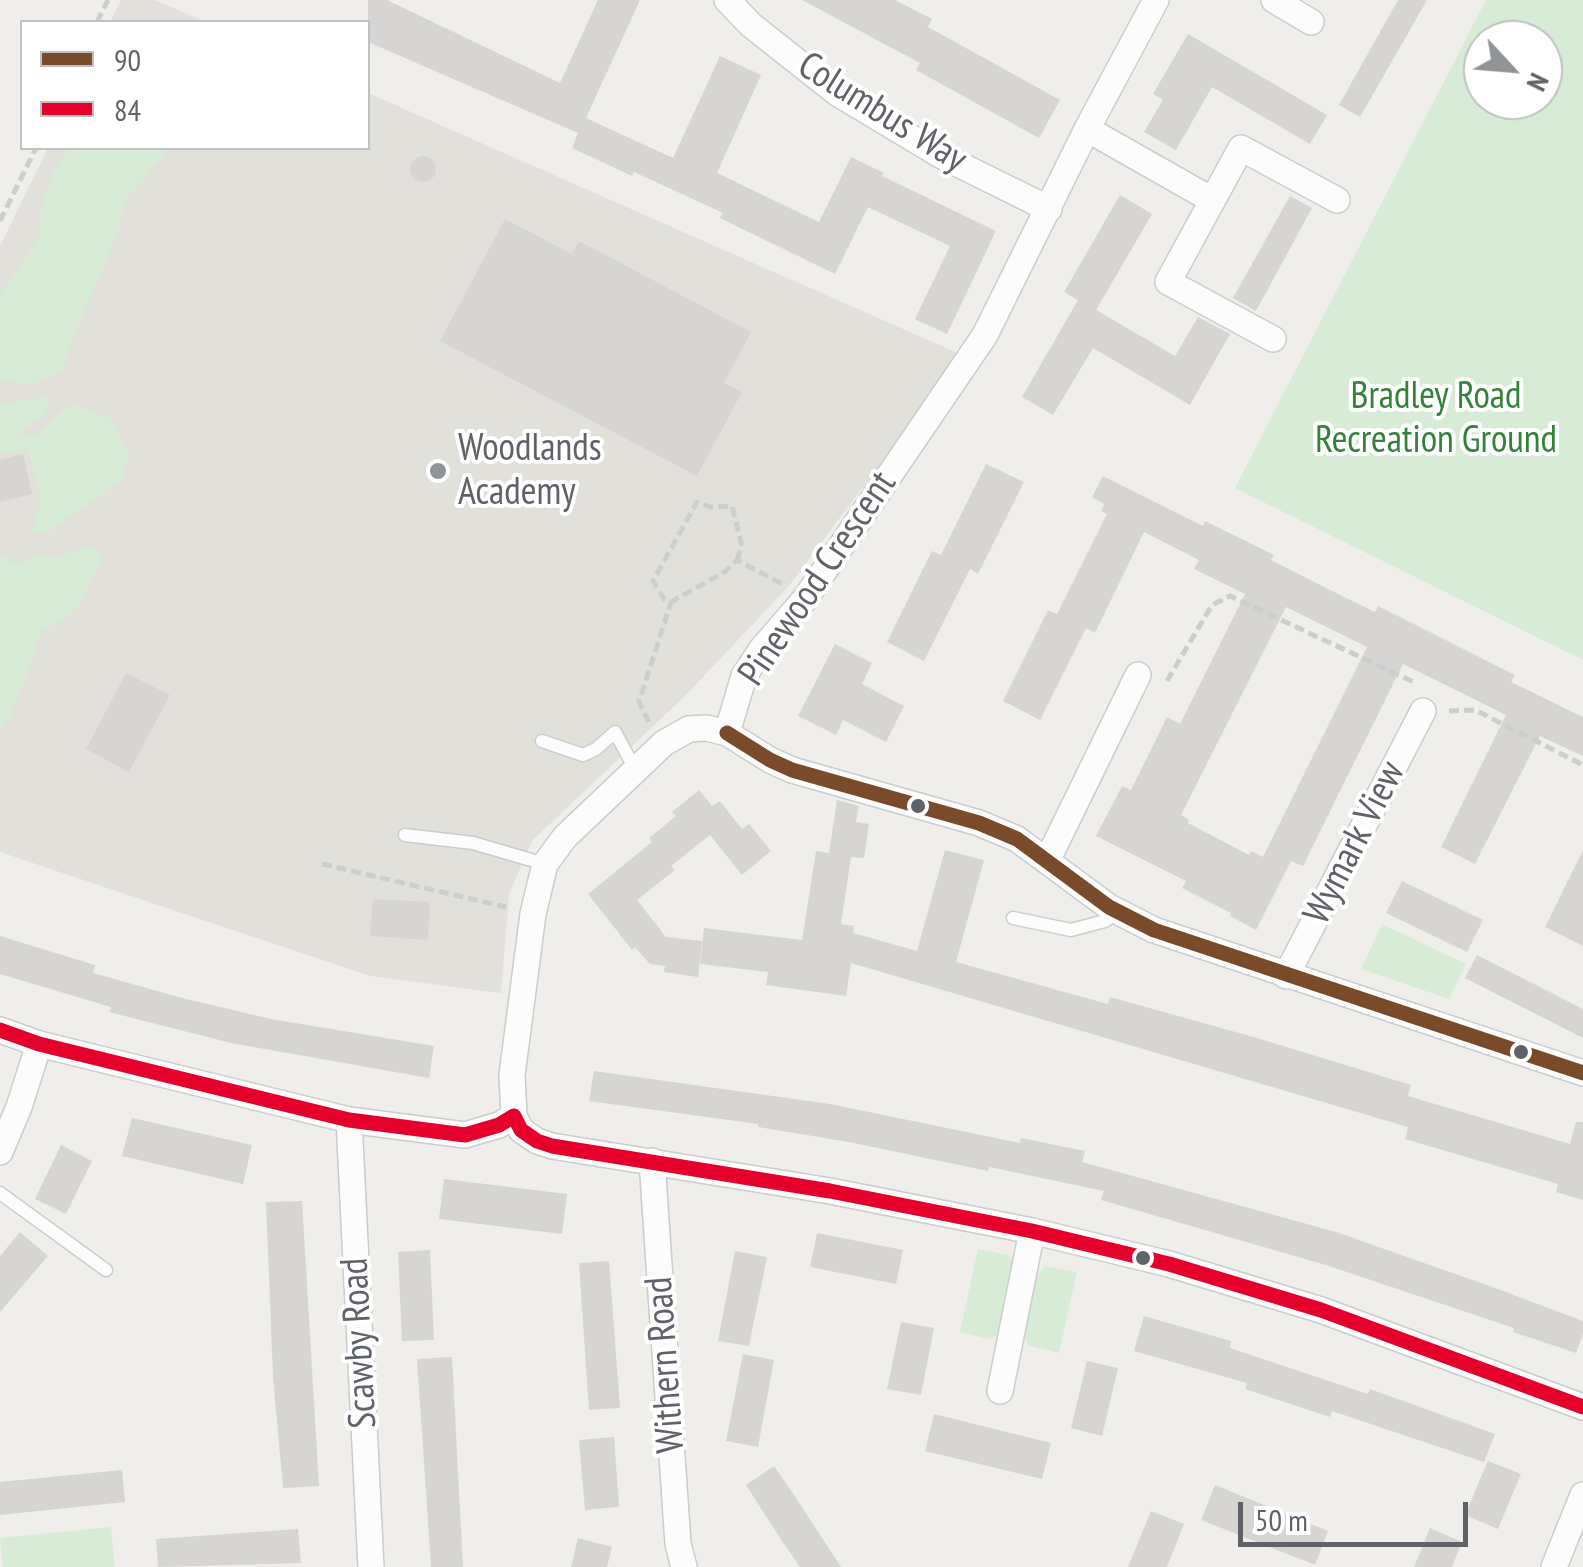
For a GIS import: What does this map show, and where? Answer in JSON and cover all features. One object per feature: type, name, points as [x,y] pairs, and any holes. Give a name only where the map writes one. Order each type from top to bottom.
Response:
[{"type":"street","name":"Columbus Way","points":[[727,0],[751,25],[837,93],[942,156],[1049,209]]},
{"type":"street","name":"Pinewood Crescent","points":[[514,1116],[512,1075],[533,914],[545,864],[587,814],[664,743],[689,730],[727,732],[744,676],[805,599],[986,335],[1087,129],[1156,0]]},
{"type":"street","points":[[1274,0],[1312,22]]},
{"type":"street","points":[[1087,129],[1212,200]]},
{"type":"street","points":[[1272,339],[1168,282],[1240,148],[1337,200]]},
{"type":"street","points":[[1048,859],[1138,675]]},
{"type":"street","name":"Wymark View","points":[[1286,976],[1424,712]]},
{"type":"street","points":[[727,732],[792,770],[980,822],[1017,839],[1116,912],[1154,930],[1583,1073]]},
{"type":"street","points":[[0,1030],[39,1044],[350,1120],[466,1135],[514,1116],[521,1130],[537,1142],[830,1191],[1032,1231],[1169,1264],[1321,1310],[1583,1407]]},
{"type":"street","points":[[0,1152],[39,1044]]},
{"type":"street","name":"Scawby Road","points":[[350,1120],[371,1567]]},
{"type":"street","name":"Withern Road","points":[[652,1162],[678,1544],[684,1567]]},
{"type":"street","points":[[1000,1391],[1032,1231]]},
{"type":"street","points":[[1554,1567],[1583,1495]]},
{"type":"lane","points":[[542,741],[583,755],[615,732],[636,772]]},
{"type":"lane","points":[[404,835],[473,842],[545,864]]},
{"type":"lane","points":[[1013,918],[1071,930],[1105,921],[1116,912]]},
{"type":"lane","points":[[0,1193],[106,1270]]},
{"type":"path","points":[[0,221],[35,150]]},
{"type":"path","points":[[664,743],[639,702],[671,602],[726,571],[737,560],[742,546],[732,506],[710,507],[697,502],[653,582],[664,599],[671,602]]},
{"type":"path","points":[[737,560],[805,599]]},
{"type":"path","points":[[1138,675],[1166,682],[1212,605],[1230,596],[1418,684],[1424,712],[1475,710],[1583,765]]},
{"type":"path","points":[[322,864],[533,914]]},
{"type":"shaded area","points":[[121,0],[155,0],[201,20],[111,20]]},
{"type":"shaded area","name":"Woodlands Academy","points":[[370,94],[962,355],[788,587],[686,695],[532,841],[509,894],[501,993],[370,976],[0,852],[0,246],[47,150],[370,150]]},
{"type":"green space","name":"Bradley Road Recreation Ground","points":[[1486,0],[1583,0],[1583,660],[1235,488],[1463,45],[1463,120],[1563,120],[1563,20],[1476,20]]},
{"type":"green space","points":[[68,150],[168,150],[125,201],[117,236],[63,370],[33,384],[0,384],[0,295],[39,237],[42,205],[55,168]]},
{"type":"green space","points":[[48,397],[45,415],[17,434],[36,435],[71,404],[110,418],[130,455],[120,481],[46,534],[31,532],[41,501],[28,449],[0,454],[0,403]]},
{"type":"green space","points":[[94,545],[103,557],[80,604],[63,620],[42,631],[11,717],[0,731],[0,554],[14,563],[29,560],[36,553],[54,558]]},
{"type":"green space","points":[[1382,924],[1466,964],[1449,999],[1361,969]]},
{"type":"green space","points":[[978,1249],[1008,1255],[1015,1263],[999,1335],[988,1339],[960,1332]]},
{"type":"green space","points":[[1045,1266],[1077,1272],[1059,1353],[1030,1346],[1025,1338],[1035,1278]]},
{"type":"green space","points":[[111,1527],[115,1567],[3,1567],[0,1538]]},
{"type":"building","points":[[368,0],[387,0],[560,83],[598,0],[640,0],[586,118],[673,158],[720,56],[761,75],[717,173],[819,222],[851,157],[996,231],[947,334],[915,319],[950,246],[868,207],[835,274],[720,218],[723,213],[572,148],[578,133],[370,43]]},
{"type":"building","points":[[802,0],[895,0],[932,19],[928,27],[1060,100],[1039,138],[916,70],[920,63]]},
{"type":"building","points":[[1398,0],[1427,0],[1360,117],[1339,105]]},
{"type":"building","points":[[1188,34],[1327,115],[1310,144],[1212,87],[1176,150],[1144,132],[1163,100],[1153,94]]},
{"type":"building","points":[[423,156],[432,160],[436,169],[432,178],[423,182],[414,178],[410,169],[414,160]]},
{"type":"building","points":[[1120,195],[1152,214],[1096,310],[1175,356],[1198,317],[1230,334],[1190,405],[1093,348],[1053,415],[1022,397],[1078,300],[1064,292]]},
{"type":"building","points":[[1290,196],[1312,208],[1256,311],[1233,298]]},
{"type":"building","name":"Woodlands Academy","points":[[505,219],[572,254],[579,241],[751,332],[724,383],[742,392],[697,476],[440,341]]},
{"type":"building","points":[[23,454],[32,494],[0,502],[0,460]]},
{"type":"building","points":[[986,464],[1024,482],[978,574],[970,569],[924,661],[887,642],[932,551],[941,555]]},
{"type":"building","points":[[1103,476],[1203,526],[1205,521],[1274,555],[1271,560],[1375,612],[1378,606],[1515,675],[1511,682],[1583,717],[1583,756],[1540,736],[1475,864],[1441,847],[1506,715],[1403,664],[1303,866],[1291,861],[1256,930],[1182,888],[1186,881],[1096,836],[1122,786],[1131,790],[1167,717],[1180,724],[1245,594],[1194,569],[1199,560],[1144,532],[1095,633],[1086,628],[1040,720],[1003,701],[1048,610],[1057,614],[1107,514],[1101,511],[1104,504],[1092,497]],"holes":[[[1286,607],[1367,647],[1263,857],[1251,851],[1249,855],[1188,823],[1181,815]]]},
{"type":"building","points":[[835,644],[872,663],[862,684],[904,706],[886,742],[843,720],[836,735],[798,716]]},
{"type":"building","points":[[126,673],[170,695],[129,772],[86,749]]},
{"type":"building","points":[[699,790],[712,806],[720,801],[742,829],[749,824],[771,851],[742,875],[710,835],[637,900],[666,937],[702,941],[698,977],[664,972],[665,966],[650,964],[635,947],[632,950],[588,894],[652,842],[649,838],[676,816],[672,812]]},
{"type":"building","points":[[837,800],[859,806],[856,822],[869,824],[864,858],[851,857],[841,924],[854,926],[853,933],[917,951],[945,850],[984,860],[956,962],[1108,1004],[1110,997],[1257,1038],[1411,1085],[1408,1096],[1570,1144],[1576,1122],[1583,1122],[1583,1200],[1556,1192],[1558,1184],[1405,1139],[1408,1127],[851,963],[846,996],[766,985],[768,972],[700,964],[704,928],[802,940],[816,851],[829,853]]},
{"type":"building","points":[[1583,850],[1583,946],[1545,927]]},
{"type":"building","points":[[1402,881],[1483,920],[1467,952],[1386,913]]},
{"type":"building","points":[[373,899],[430,902],[428,940],[370,936]]},
{"type":"building","points":[[0,936],[95,965],[93,973],[182,998],[271,1019],[434,1046],[429,1078],[231,1043],[109,1012],[111,1007],[0,974]]},
{"type":"building","points":[[1477,955],[1583,1009],[1583,1038],[1465,978]]},
{"type":"building","points":[[594,1071],[830,1104],[1020,1143],[1021,1138],[1085,1151],[1082,1162],[1336,1232],[1498,1289],[1583,1321],[1583,1334],[1576,1353],[1326,1265],[1101,1200],[1104,1191],[758,1124],[589,1101]]},
{"type":"building","points":[[132,1118],[252,1145],[243,1184],[122,1156]]},
{"type":"building","points":[[61,1145],[92,1161],[66,1214],[35,1199]]},
{"type":"building","points":[[444,1179],[567,1194],[562,1234],[439,1219]]},
{"type":"building","points":[[302,1201],[319,1486],[283,1488],[273,1377],[266,1202]]},
{"type":"building","points":[[20,1232],[48,1256],[0,1312],[0,1256]]},
{"type":"building","points":[[817,1233],[903,1250],[896,1284],[810,1267]]},
{"type":"building","points":[[430,1250],[434,1340],[402,1341],[398,1252]]},
{"type":"building","points":[[735,1251],[767,1257],[749,1346],[718,1341]]},
{"type":"building","points":[[609,1261],[620,1408],[589,1410],[579,1263]]},
{"type":"building","points":[[1144,1316],[1231,1341],[1230,1348],[1368,1394],[1370,1389],[1495,1434],[1484,1462],[1332,1411],[1330,1417],[1245,1389],[1247,1383],[1134,1351]]},
{"type":"building","points":[[901,1322],[934,1328],[921,1395],[887,1389]]},
{"type":"building","points":[[743,1354],[774,1360],[758,1447],[726,1441]]},
{"type":"building","points":[[452,1357],[463,1567],[431,1567],[417,1359]]},
{"type":"building","points":[[1087,1361],[1118,1368],[1102,1436],[1071,1428]]},
{"type":"building","points":[[934,1414],[1051,1443],[1042,1479],[925,1451]]},
{"type":"building","points":[[614,1437],[619,1507],[585,1510],[579,1440]]},
{"type":"building","points":[[1488,1461],[1521,1474],[1498,1529],[1465,1515]]},
{"type":"building","points":[[774,1466],[841,1567],[800,1567],[780,1538],[746,1485]]},
{"type":"building","points":[[122,1470],[125,1502],[0,1515],[0,1482]]},
{"type":"building","points":[[1215,1485],[1328,1531],[1315,1565],[1201,1520]]},
{"type":"building","points":[[1151,1511],[1184,1524],[1167,1567],[1128,1567]]},
{"type":"building","points":[[1430,1528],[1462,1542],[1452,1567],[1414,1567]]},
{"type":"building","points":[[298,1529],[301,1563],[158,1567],[156,1539]]},
{"type":"building","points":[[578,1538],[612,1547],[607,1567],[571,1567]]},
{"type":"transit line","name":"90","points":[[727,733],[792,770],[979,823],[1017,839],[1109,907],[1154,930],[1583,1073]]},
{"type":"transit line","name":"84","points":[[0,1030],[39,1044],[349,1120],[465,1135],[514,1116],[521,1130],[552,1146],[830,1191],[1032,1231],[1169,1264],[1321,1310],[1583,1407]]},
{"type":"place","name":"Woodlands Academy","points":[[438,471]]}]
